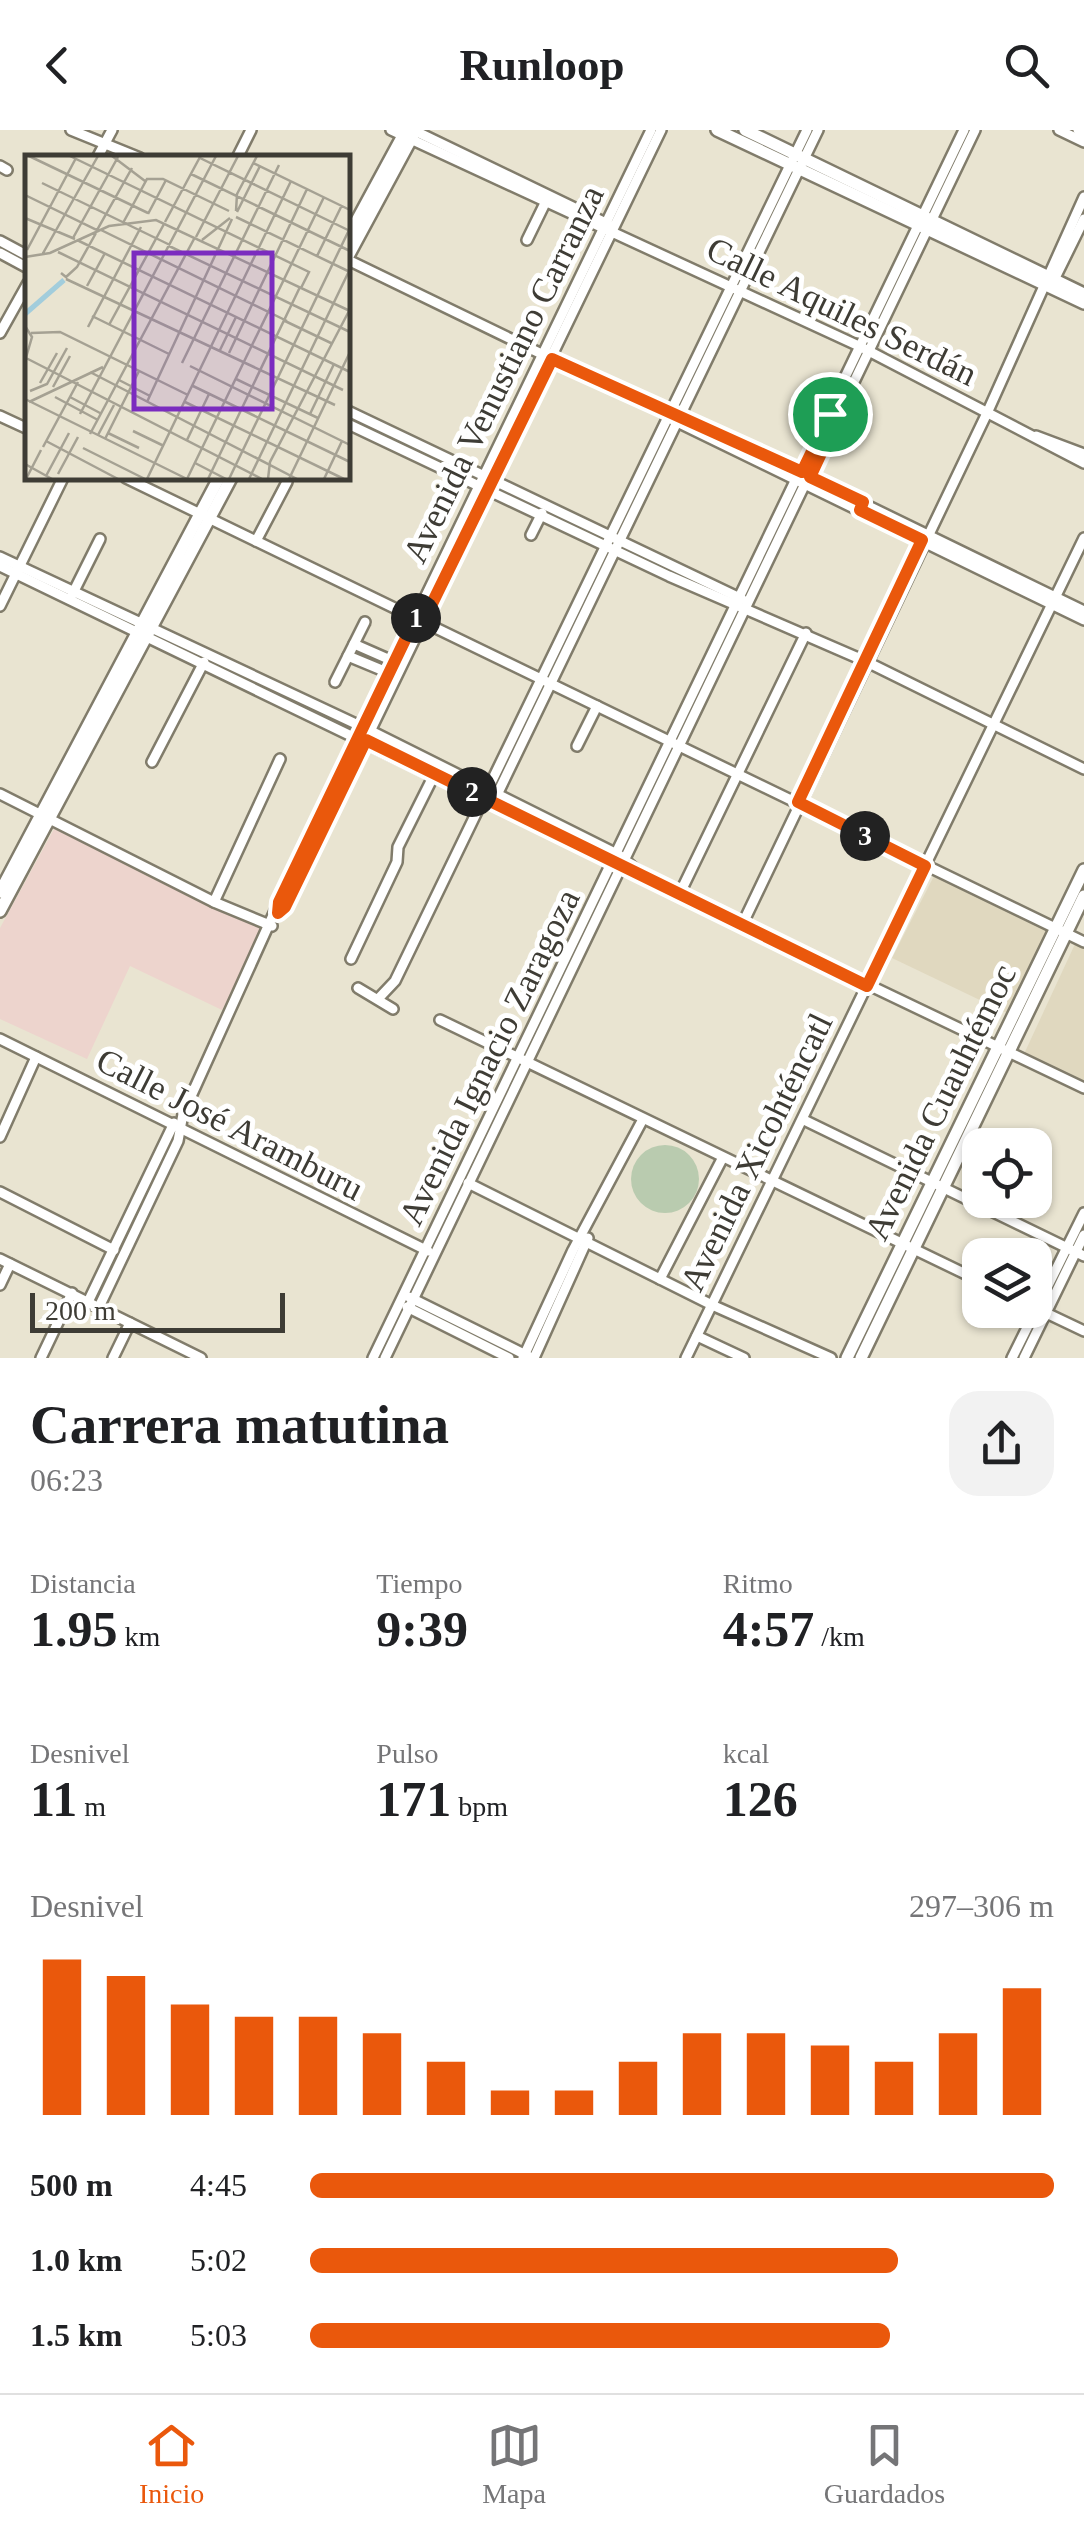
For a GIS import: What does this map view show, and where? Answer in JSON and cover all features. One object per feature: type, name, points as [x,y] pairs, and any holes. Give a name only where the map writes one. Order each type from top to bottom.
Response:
[{"type":"main road","points":[[718,130],[798,162],[1084,303]]},
{"type":"main road","points":[[745,130],[798,162]]},
{"type":"main road","points":[[350,234],[408,132]]},
{"type":"main road","points":[[350,253],[376,191]]},
{"type":"main road","points":[[1047,284],[1084,294]]},
{"type":"main road","points":[[205,517],[219,480]]},
{"type":"main road","points":[[0,911],[45,816],[205,517],[229,480]]},
{"type":"main road","points":[[0,892],[45,816]]},
{"type":"main road","name":"Avenida Cuauhtémoc","points":[[847,1358],[908,1246],[1060,931],[1084,870]]},
{"type":"main road","name":"Avenida Cuauhtémoc","points":[[1060,931],[1084,896]]},
{"type":"main road","name":"Avenida Cuauhtémoc","points":[[861,1358],[908,1246]]},
{"type":"street","points":[[71,130],[109,139]]},
{"type":"street","points":[[95,130],[135,155]]},
{"type":"street","points":[[238,155],[251,130]]},
{"type":"street","name":"Avenida Venustiano Carranza","points":[[88,1302],[183,1114],[577,293],[612,230],[651,130]]},
{"type":"street","name":"Avenida Venustiano Carranza","points":[[641,161],[661,130]]},
{"type":"street","points":[[798,162],[807,130]]},
{"type":"street","points":[[520,736],[553,686],[580,615],[672,415],[798,162],[818,130]]},
{"type":"street","name":"Avenida Ignacio Zaragoza","points":[[962,146],[964,130]]},
{"type":"street","name":"Avenida Ignacio Zaragoza","points":[[380,1357],[624,863],[924,224],[962,146],[975,130]]},
{"type":"street","points":[[1065,131],[1084,142]]},
{"type":"street","name":"Calle Aquiles Serdán","points":[[408,132],[865,349],[1084,463]]},
{"type":"street","points":[[742,925],[1072,234],[1084,197]]},
{"type":"street","points":[[527,240],[547,199]]},
{"type":"street","points":[[1072,234],[1084,219]]},
{"type":"street","points":[[0,242],[25,254]]},
{"type":"street","points":[[0,253],[25,266]]},
{"type":"street","points":[[350,259],[862,506],[1084,620]]},
{"type":"street","points":[[0,333],[25,289]]},
{"type":"street","points":[[350,413],[412,447],[1084,769]]},
{"type":"street","points":[[0,416],[25,428]]},
{"type":"street","points":[[350,425],[412,447]]},
{"type":"street","name":"Calle Aquiles Serdán","points":[[1036,436],[1084,454]]},
{"type":"street","points":[[0,606],[62,480]]},
{"type":"street","points":[[130,480],[1084,942]]},
{"type":"street","points":[[256,542],[287,482]]},
{"type":"street","points":[[532,536],[544,510]]},
{"type":"street","name":"Avenida Xicohténcatl","points":[[686,1358],[1084,538]]},
{"type":"street","points":[[71,596],[100,539]]},
{"type":"street","points":[[0,557],[20,571],[143,632],[365,734],[742,925],[1084,1088]]},
{"type":"street","points":[[0,566],[20,571]]},
{"type":"street","points":[[1053,601],[1084,611]]},
{"type":"street","points":[[378,999],[395,982],[491,796],[541,680],[580,615]]},
{"type":"street","name":"Avenida Venustiano Carranza","points":[[365,734],[395,662],[420,619]]},
{"type":"street","points":[[335,682],[365,622]]},
{"type":"street","points":[[680,893],[806,633]]},
{"type":"street","points":[[354,644],[395,662]]},
{"type":"street","points":[[348,656],[390,673]]},
{"type":"street","points":[[152,762],[205,661]]},
{"type":"street","points":[[577,746],[596,706]]},
{"type":"street","points":[[214,902],[280,758]]},
{"type":"street","points":[[352,959],[397,862],[398,847],[437,770]]},
{"type":"street","points":[[0,794],[214,902],[272,926]]},
{"type":"street","points":[[0,861],[13,868]]},
{"type":"street","points":[[358,988],[394,1009]]},
{"type":"street","points":[[440,1020],[772,1184],[962,1272]]},
{"type":"street","name":"Calle José Aramburu","points":[[0,1039],[177,1126],[272,1178],[431,1252]]},
{"type":"street","points":[[0,1136],[36,1057]]},
{"type":"street","points":[[407,1302],[528,1357],[643,1119]]},
{"type":"street","points":[[804,1120],[1075,1252]]},
{"type":"street","name":"Avenida Venustiano Carranza","points":[[99,1308],[126,1256],[177,1126]]},
{"type":"street","points":[[660,1279],[722,1159]]},
{"type":"street","points":[[466,1182],[712,1305],[831,1358]]},
{"type":"street","points":[[0,1192],[126,1256]]},
{"type":"street","points":[[1075,1252],[1084,1213]]},
{"type":"street","points":[[1052,1289],[1084,1235]]},
{"type":"street","points":[[0,1259],[201,1358]]},
{"type":"street","points":[[0,1285],[10,1264]]},
{"type":"street","points":[[41,1358],[72,1293]]},
{"type":"street","points":[[407,1302],[510,1358]]},
{"type":"street","points":[[1052,1316],[1084,1332]]},
{"type":"street","points":[[114,1358],[130,1323]]},
{"type":"street","points":[[1012,1358],[1029,1328]]},
{"type":"street","points":[[1024,1358],[1033,1328]]},
{"type":"street","points":[[697,1336],[744,1358]]},
{"type":"shaded area","points":[[54,829],[263,929],[222,1010],[130,966],[87,1059],[0,1019],[0,928]]},
{"type":"shaded area","points":[[935,874],[1048,931],[1009,1014],[892,958]]},
{"type":"shaded area","points":[[1075,944],[1084,948],[1084,1081],[1024,1054]]},
{"type":"green space","points":[[665,1145],[678,1147],[689,1155],[697,1166],[697,1192],[689,1203],[678,1211],[665,1213],[652,1211],[641,1203],[633,1192],[631,1179],[633,1166],[641,1155],[652,1147]]},
{"type":"route","points":[[552,359],[802,472],[830,414],[838,417],[810,477],[863,502],[860,510],[922,540],[798,802],[925,866],[867,986],[366,740],[285,907],[278,913],[279,902],[416,617],[424,620],[552,359]]}]
